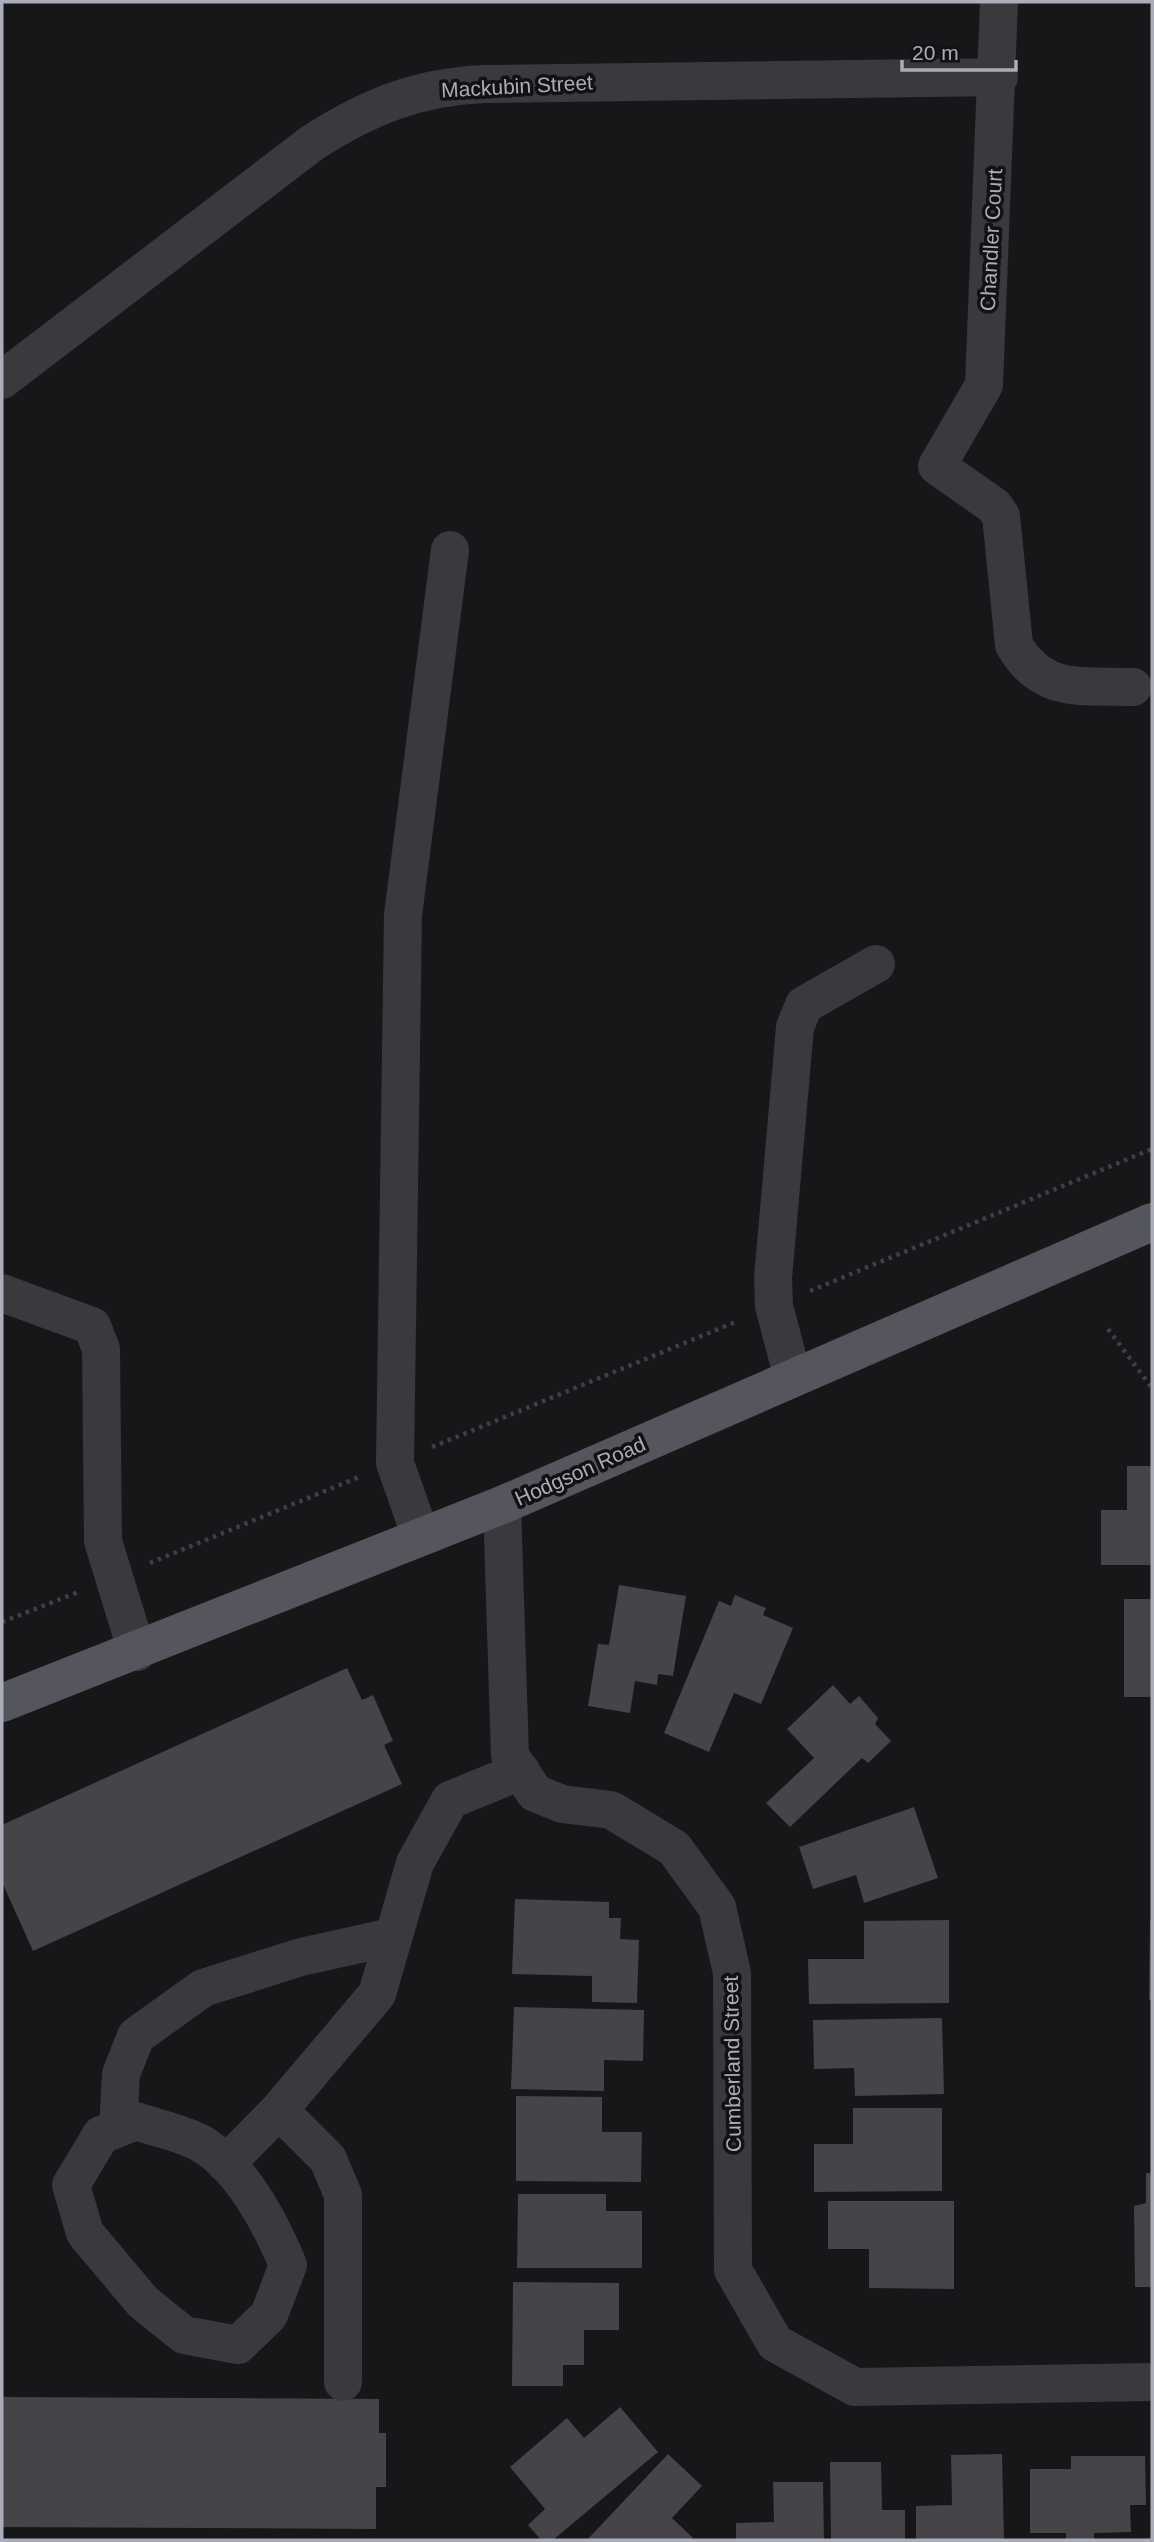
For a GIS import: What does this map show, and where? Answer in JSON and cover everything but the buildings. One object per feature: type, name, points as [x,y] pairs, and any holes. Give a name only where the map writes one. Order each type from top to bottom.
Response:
[{"type":"main road","name":"Hodgson Road","points":[[2,1703],[137,1652],[502,1505],[1152,1222]]},
{"type":"street","name":"Chandler Court","points":[[999,2],[999,77],[984,385],[937,466],[993,506],[1000,516],[1014,645],[1023,660],[1054,683],[1133,687]]},
{"type":"street","name":"Mackubin Street","points":[[2,380],[312,143],[355,115],[406,95],[458,85],[484,84],[999,77]]},
{"type":"street","points":[[421,1537],[395,1463],[403,915],[450,550]]},
{"type":"street","points":[[793,1378],[774,1306],[773,1278],[795,1027],[804,1005],[876,964]]},
{"type":"street","points":[[2,1293],[92,1326],[102,1349],[103,1541],[137,1652]]},
{"type":"street","name":"Cumberland Street","points":[[502,1505],[510,1756],[535,1793],[562,1804],[611,1810],[674,1848],[717,1906],[732,1973],[733,2270],[775,2343],[855,2387],[1152,2382]]},
{"type":"street","points":[[226,2164],[279,2110],[377,1994],[391,1937],[415,1863],[450,1800],[521,1772]]},
{"type":"street","points":[[118,2128],[121,2074],[136,2036],[203,1988],[301,1957],[391,1937]]},
{"type":"street","points":[[279,2110],[328,2159],[343,2195],[343,2382]]},
{"type":"street","points":[[136,2121],[201,2144],[226,2164],[269,2220],[288,2265],[269,2315],[238,2345],[184,2335],[143,2302],[85,2233],[71,2185],[101,2135],[136,2121]]},
{"type":"path","points":[[1108,1329],[1152,1388]]},
{"type":"path","points":[[140,1567],[371,1472]]},
{"type":"path","points":[[2,1622],[80,1592]]}]
